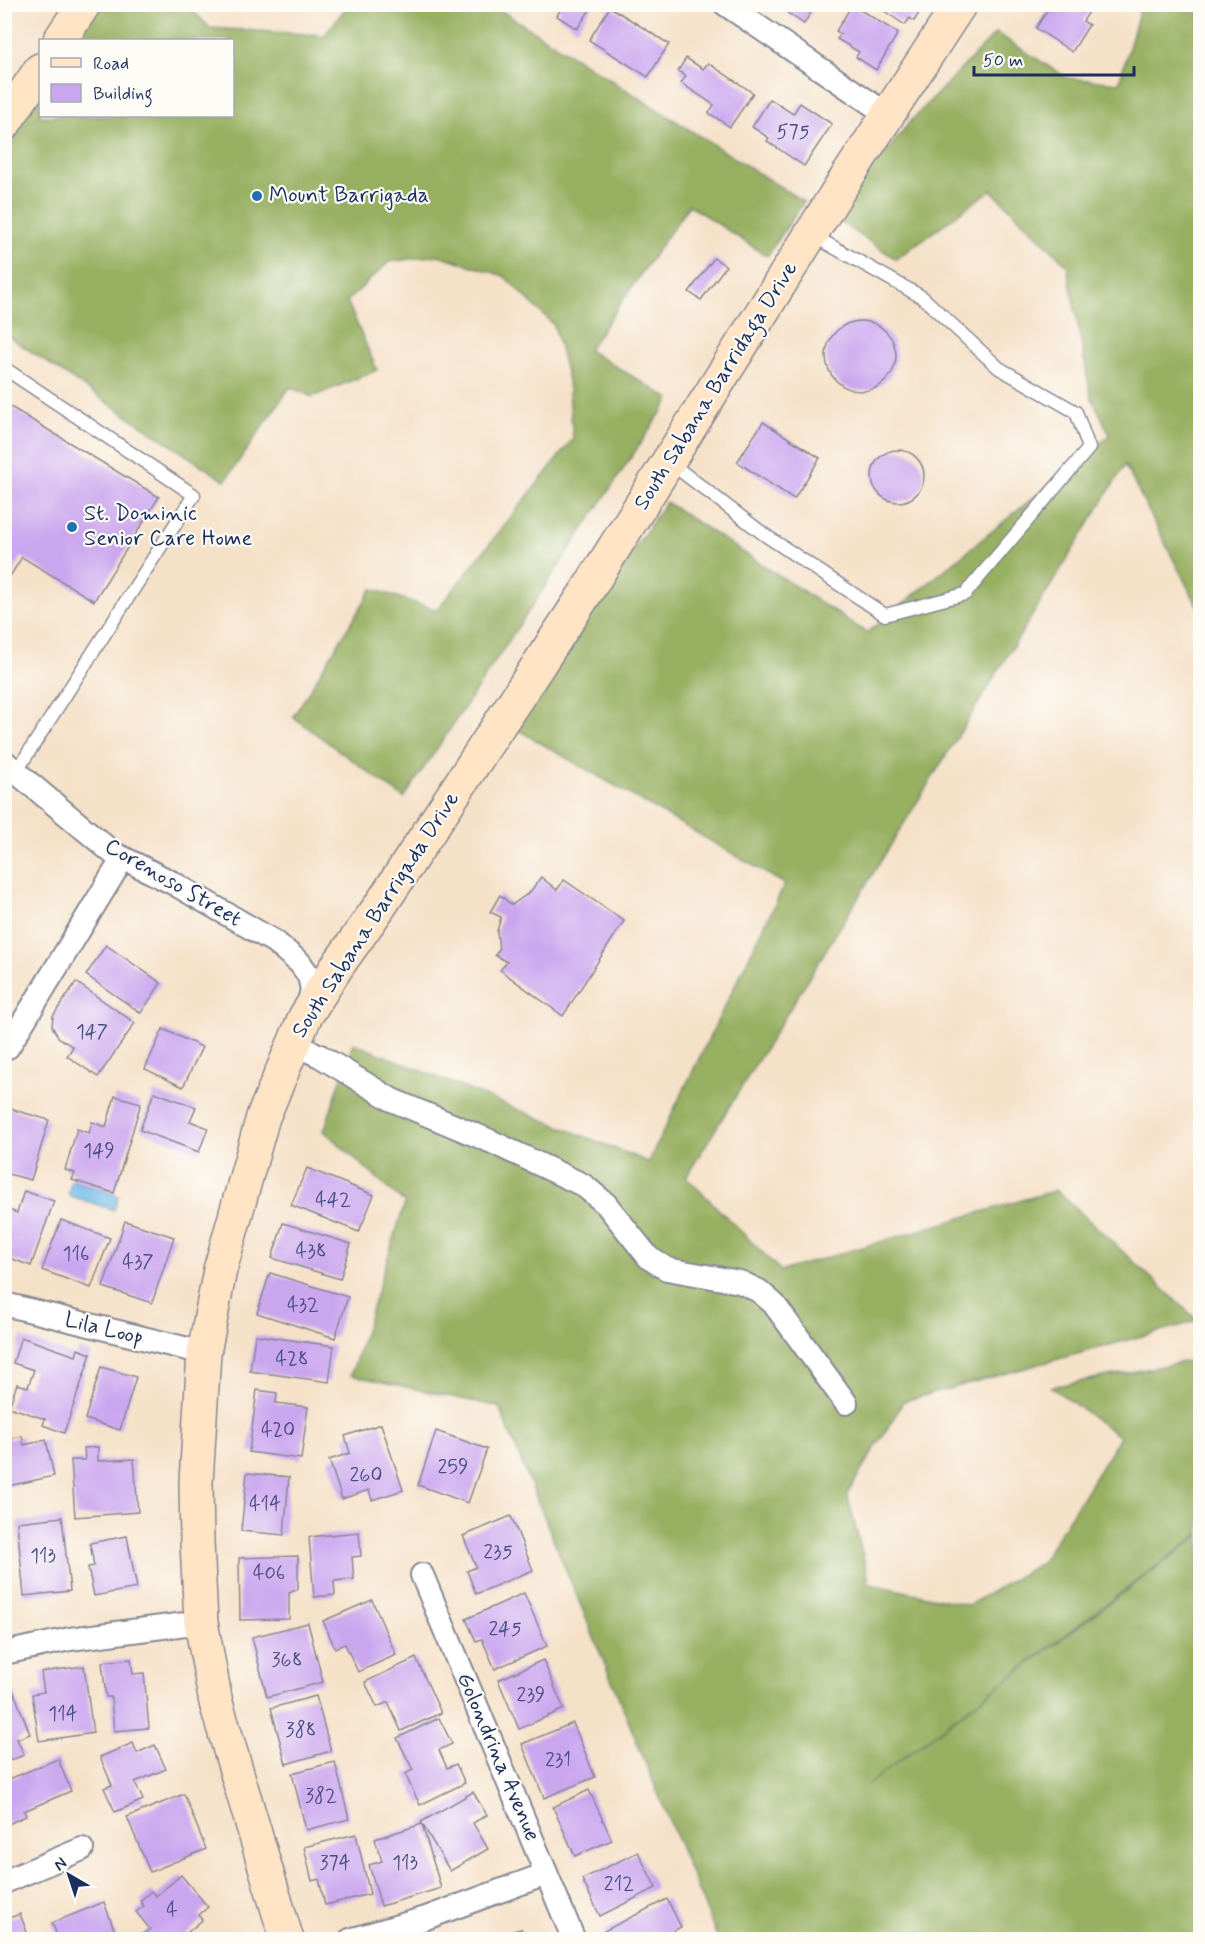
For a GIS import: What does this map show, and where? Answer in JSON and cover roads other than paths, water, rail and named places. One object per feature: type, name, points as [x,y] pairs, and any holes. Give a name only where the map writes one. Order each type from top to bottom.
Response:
[{"type":"main road","points":[[61,39],[84,4]]},
{"type":"main road","name":"South Sabana Barridaga Drive","points":[[472,768],[960,4]]},
{"type":"main road","points":[[4,124],[39,72]]},
{"type":"main road","name":"South Sabana Barrigada Drive","points":[[287,1940],[216,1702],[201,1622],[196,1482],[204,1353],[220,1270],[263,1117],[299,1030],[338,965],[472,768]]},
{"type":"street","points":[[725,4],[888,115]]},
{"type":"street","name":"Corenoso Street","points":[[10,767],[113,853],[173,883],[275,942],[300,963],[309,976],[312,990],[299,1030]]},
{"type":"street","points":[[8,1047],[123,858]]},
{"type":"street","points":[[299,1030],[320,1056],[392,1100],[490,1141],[583,1185],[606,1204],[649,1258],[667,1269],[740,1282],[759,1292],[774,1304],[846,1403]]},
{"type":"street","name":"Lila Loop","points":[[4,1304],[204,1353]]},
{"type":"street","name":"Golondrina Avenue","points":[[422,1575],[574,1940]]},
{"type":"street","points":[[4,1653],[70,1640],[201,1622]]},
{"type":"street","points":[[4,1882],[81,1849]]},
{"type":"street","points":[[350,1940],[426,1918],[546,1874]]},
{"type":"lane","points":[[669,461],[765,535],[885,615],[965,594],[1089,448],[1076,412],[999,368],[922,297],[811,234]]},
{"type":"lane","points":[[4,368],[194,495],[10,767]]},
{"type":"water","points":[[72,1180],[118,1196],[114,1210],[68,1195]]},
{"type":"place","name":"Mount Barrigada","points":[[257,196]]},
{"type":"place","name":"St. Dominic Senior Care Home","points":[[72,527]]}]
